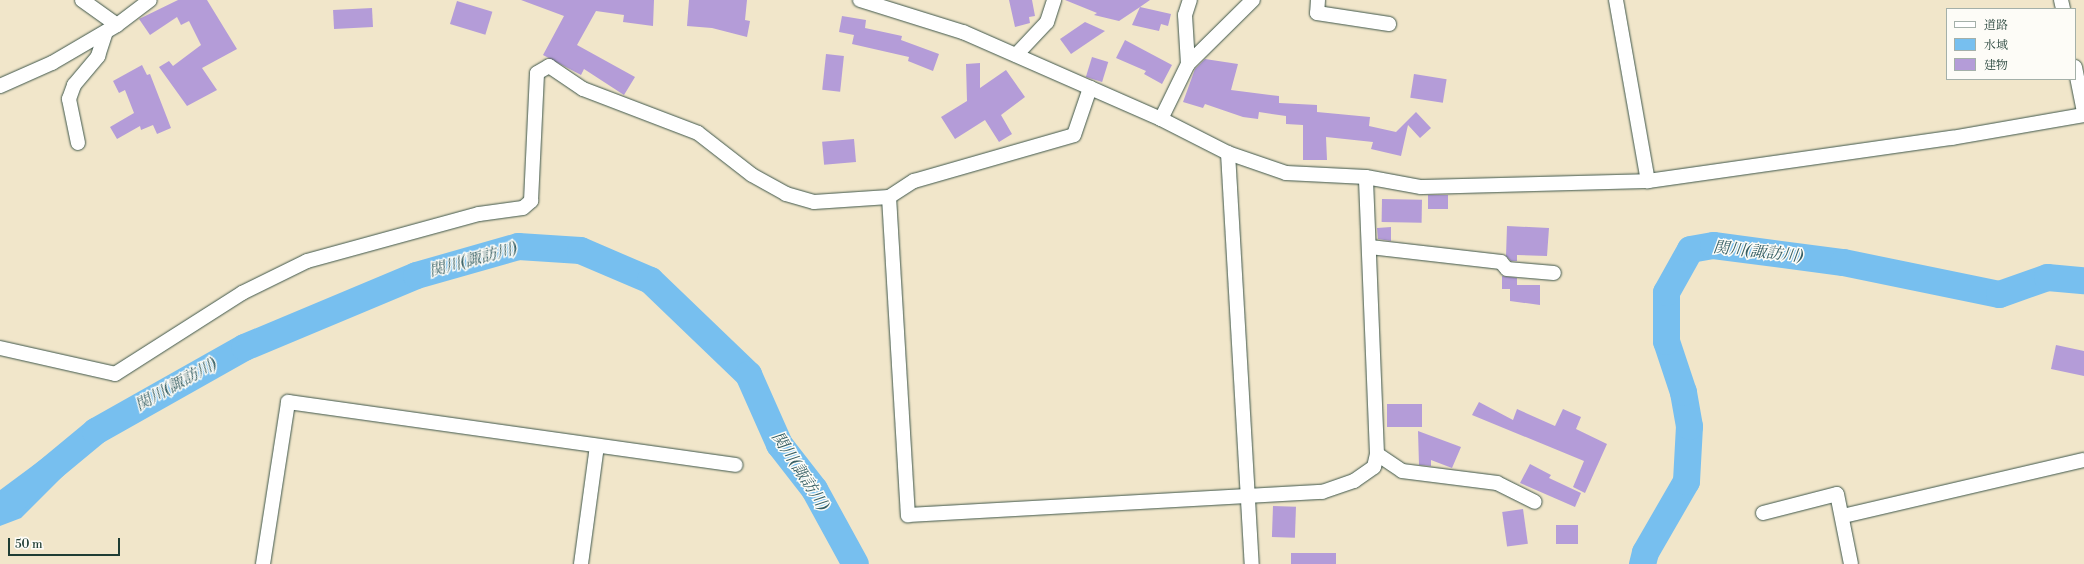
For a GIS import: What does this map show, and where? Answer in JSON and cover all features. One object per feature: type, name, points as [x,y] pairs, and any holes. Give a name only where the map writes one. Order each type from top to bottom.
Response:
[{"type":"street","points":[[82,0],[112,28]]},
{"type":"street","points":[[0,86],[52,63],[112,28],[150,0]]},
{"type":"street","points":[[860,0],[964,32],[1161,119],[1228,153],[1286,173],[1366,177],[1421,187],[1648,181],[1952,138],[2084,113],[2076,72]]},
{"type":"street","points":[[1016,55],[1046,22],[1054,0]]},
{"type":"street","points":[[1188,64],[1186,15],[1190,0]]},
{"type":"street","points":[[1161,119],[1188,64],[1253,0]]},
{"type":"street","points":[[1318,0],[1317,13],[1388,24]]},
{"type":"street","points":[[1616,0],[1648,181]]},
{"type":"street","points":[[78,143],[69,99],[74,85],[98,56],[112,28]]},
{"type":"street","points":[[0,348],[115,374],[242,293],[307,261],[479,214],[523,208],[531,201],[536,73],[549,66],[583,89],[698,133],[752,175],[786,194],[814,202],[889,197],[914,181],[1074,134],[1090,88]]},
{"type":"street","points":[[1228,153],[1252,564]]},
{"type":"street","points":[[889,197],[908,515],[1322,492],[1354,481],[1374,467],[1377,454],[1370,247],[1366,177]]},
{"type":"street","points":[[1370,247],[1501,262],[1507,269],[1554,273]]},
{"type":"street","points":[[263,564],[288,402],[736,465]]},
{"type":"street","points":[[581,564],[597,446]]},
{"type":"street","points":[[1377,454],[1402,471],[1497,483],[1535,502]]},
{"type":"street","points":[[1843,516],[2084,460]]},
{"type":"street","points":[[1763,513],[1834,493],[1839,496],[1851,564]]},
{"type":"water","points":[[54,450],[69,470],[21,518],[0,526],[0,490]]},
{"type":"building","points":[[178,0],[207,0],[237,49],[202,68],[217,90],[187,106],[159,67],[169,61],[173,66],[201,45],[189,21],[181,25],[177,17],[150,35],[139,19]]},
{"type":"building","points":[[521,0],[654,0],[653,26],[623,22],[624,15],[596,11],[577,45],[635,77],[624,95],[584,69],[581,75],[543,55],[564,16]]},
{"type":"building","points":[[689,0],[747,0],[745,20],[750,21],[747,37],[712,28],[687,26]]},
{"type":"building","points":[[1009,0],[1032,0],[1035,16],[1029,17],[1030,23],[1015,27]]},
{"type":"building","points":[[1065,0],[1150,0],[1119,21],[1094,15],[1097,13]]},
{"type":"building","points":[[457,1],[492,12],[485,35],[450,24]]},
{"type":"building","points":[[1140,7],[1171,14],[1168,26],[1161,24],[1159,31],[1132,25]]},
{"type":"building","points":[[372,8],[373,27],[334,29],[333,10]]},
{"type":"building","points":[[842,16],[866,20],[865,28],[902,36],[901,40],[939,54],[933,71],[908,61],[909,57],[852,44],[854,35],[839,32]]},
{"type":"building","points":[[1085,22],[1105,31],[1071,54],[1060,39]]},
{"type":"building","points":[[1125,40],[1172,65],[1162,84],[1144,74],[1146,71],[1116,58]]},
{"type":"building","points":[[826,54],[844,56],[840,92],[822,90]]},
{"type":"building","points":[[1092,57],[1108,62],[1102,82],[1086,77]]},
{"type":"building","points":[[1205,59],[1238,64],[1231,90],[1279,96],[1279,103],[1317,105],[1317,112],[1370,117],[1369,126],[1396,132],[1416,112],[1431,128],[1420,138],[1408,125],[1401,156],[1371,149],[1373,142],[1326,137],[1327,160],[1303,160],[1303,125],[1286,124],[1286,116],[1259,112],[1258,119],[1243,117],[1205,104],[1203,108],[1183,102],[1195,69]]},
{"type":"building","points":[[980,63],[980,88],[1006,70],[1025,97],[1001,115],[1012,134],[999,142],[985,120],[955,139],[941,117],[967,101],[966,64]]},
{"type":"building","points":[[142,65],[147,75],[150,74],[171,128],[157,134],[153,125],[141,130],[140,126],[117,139],[110,127],[134,113],[125,90],[119,93],[113,81]]},
{"type":"building","points":[[1414,74],[1447,79],[1443,103],[1410,98]]},
{"type":"building","points":[[854,139],[856,162],[824,165],[822,142]]},
{"type":"building","points":[[1428,195],[1448,195],[1448,209],[1428,209]]},
{"type":"building","points":[[1382,199],[1422,200],[1422,223],[1382,222]]},
{"type":"building","points":[[1507,226],[1549,228],[1547,256],[1517,255],[1517,261],[1511,261],[1506,256]]},
{"type":"building","points":[[1391,227],[1391,241],[1378,239],[1377,228]]},
{"type":"building","points":[[1502,276],[1517,278],[1517,285],[1540,285],[1540,305],[1510,301],[1510,289],[1502,289]]},
{"type":"building","points":[[2056,345],[2084,351],[2084,376],[2051,369]]},
{"type":"building","points":[[1479,402],[1513,420],[1517,409],[1555,426],[1563,409],[1581,417],[1576,429],[1607,444],[1585,493],[1573,487],[1584,461],[1472,415]]},
{"type":"building","points":[[1387,404],[1422,404],[1422,427],[1387,427]]},
{"type":"building","points":[[1418,431],[1461,447],[1452,468],[1431,460],[1431,466],[1419,465]]},
{"type":"building","points":[[1530,464],[1551,475],[1549,478],[1581,493],[1575,507],[1520,483]]},
{"type":"building","points":[[1273,506],[1296,507],[1295,538],[1272,537]]},
{"type":"building","points":[[1523,509],[1528,544],[1507,547],[1502,512]]},
{"type":"building","points":[[1556,525],[1578,525],[1578,544],[1556,544]]},
{"type":"building","points":[[1291,553],[1336,553],[1336,564],[1291,564]]},
{"type":"waterway","name":"関川(諏訪川)","points":[[1642,564],[1645,552],[1686,481],[1689,426],[1683,392],[1666,341],[1666,292],[1690,249],[1713,245],[1843,262],[1999,294],[2047,277],[2084,280]]},
{"type":"waterway","name":"関川(諏訪川)","points":[[0,510],[95,431],[244,347],[416,275],[518,246],[580,250],[650,280],[748,374],[779,444],[814,489],[855,564]]}]
